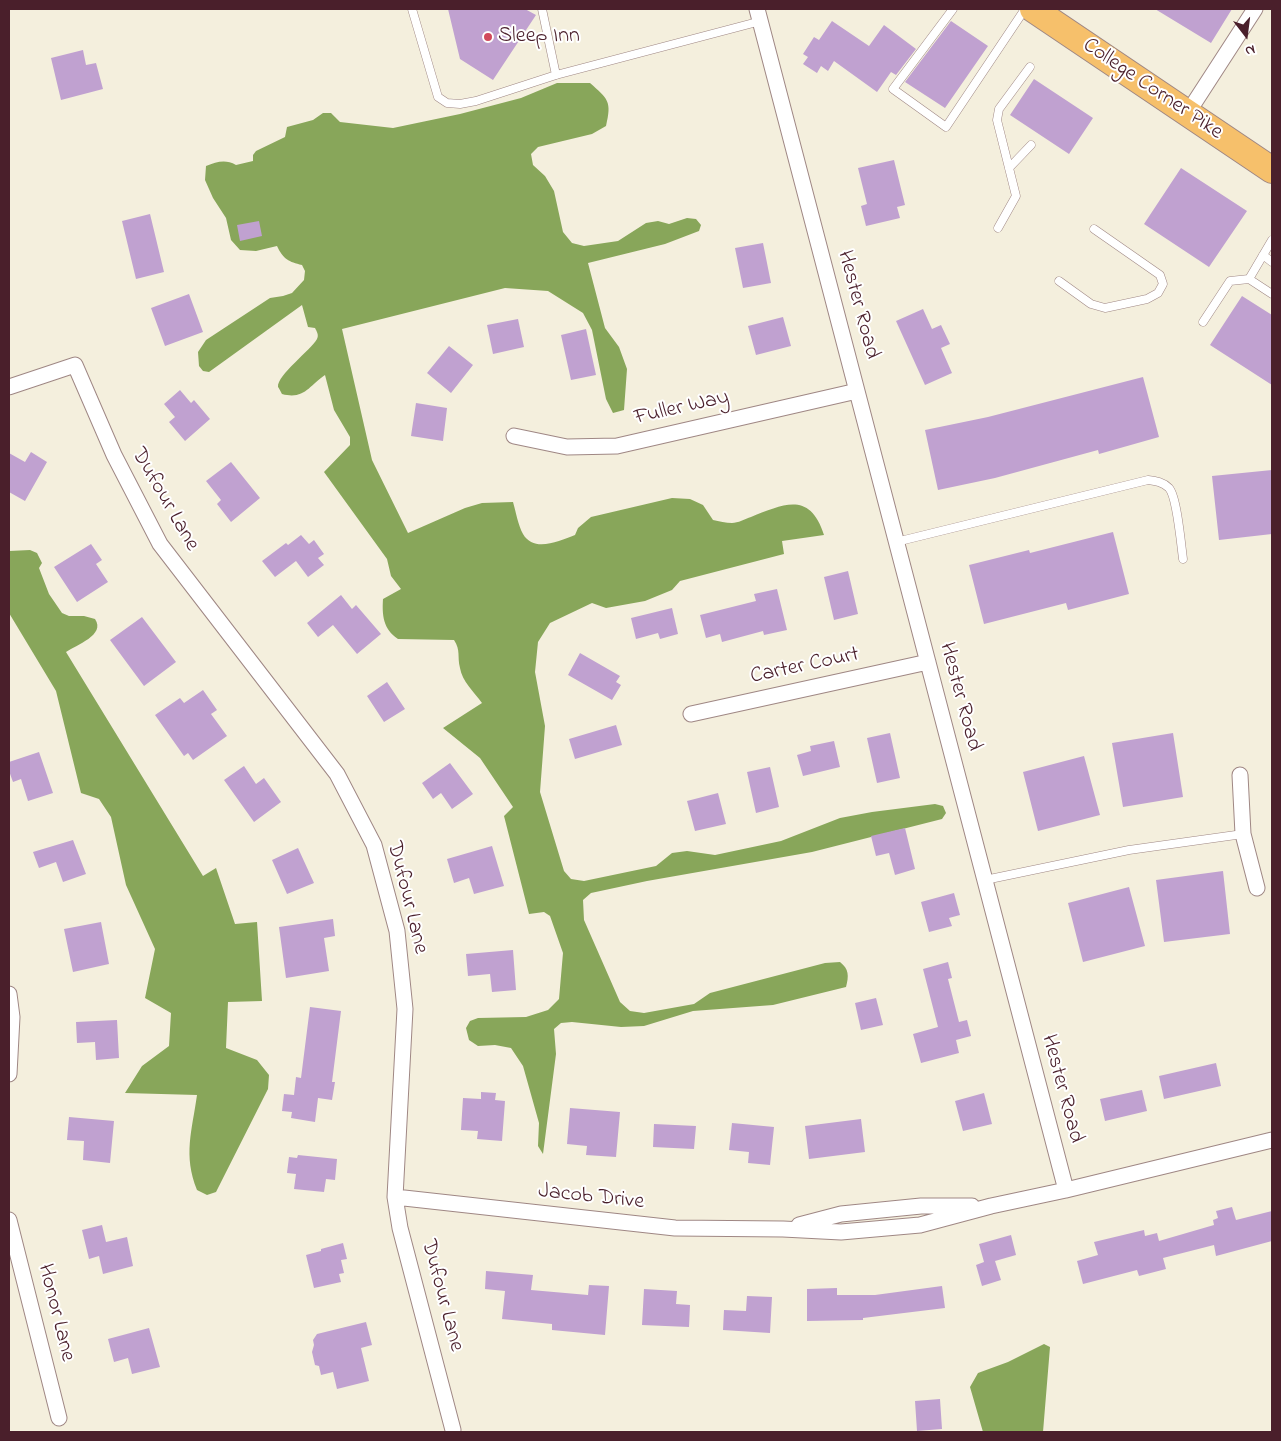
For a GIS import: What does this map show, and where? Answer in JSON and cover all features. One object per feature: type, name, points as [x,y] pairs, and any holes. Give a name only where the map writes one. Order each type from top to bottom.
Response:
[{"type":"highway","name":"College Corner Pike","points":[[1033,9],[1272,170]]},
{"type":"street","points":[[1187,114],[1255,9]]},
{"type":"street","name":"Hester Road","points":[[759,15],[1066,1190]]},
{"type":"street","name":"Dufour Lane","points":[[9,387],[75,365],[114,455],[160,544],[337,774],[374,845],[397,931],[406,1009],[395,1197],[400,1228],[454,1430]]},
{"type":"street","name":"Fuller Way","points":[[514,436],[567,447],[617,446],[857,391]]},
{"type":"street","name":"Carter Court","points":[[691,714],[928,662]]},
{"type":"street","points":[[1240,775],[1243,834],[1257,888]]},
{"type":"street","points":[[9,994],[12,1017],[9,1074]]},
{"type":"street","points":[[1066,1190],[1272,1140]]},
{"type":"street","name":"Jacob Drive","points":[[395,1197],[675,1228],[783,1229],[841,1214],[921,1206],[991,1206],[1066,1190]]},
{"type":"street","name":"Honor Lane","points":[[9,1220],[59,1418]]},
{"type":"lane","points":[[412,9],[438,97],[447,103],[460,104],[476,101],[759,15]]},
{"type":"lane","points":[[542,9],[556,76]]},
{"type":"lane","points":[[953,9],[893,89],[946,127],[1025,9]]},
{"type":"lane","points":[[998,228],[1016,196],[997,120],[999,109],[1030,67]]},
{"type":"lane","points":[[1009,168],[1031,145]]},
{"type":"lane","points":[[1059,281],[1091,304],[1104,308],[1158,294],[1163,284],[1160,275],[1094,229]]},
{"type":"lane","points":[[1249,279],[1272,240]]},
{"type":"lane","points":[[1263,255],[1272,262]]},
{"type":"lane","points":[[1203,322],[1230,281],[1249,279],[1272,294]]},
{"type":"lane","points":[[896,542],[1148,480],[1160,482],[1170,489],[1174,498],[1182,558]]},
{"type":"lane","points":[[985,880],[1129,850],[1243,834]]},
{"type":"green space","points":[[557,83],[590,83],[605,97],[609,111],[606,126],[592,134],[538,147],[531,154],[533,165],[545,176],[554,191],[563,232],[572,243],[584,246],[618,241],[646,223],[658,221],[669,224],[687,218],[696,219],[701,225],[699,231],[665,244],[588,263],[605,328],[619,347],[627,369],[624,410],[613,413],[606,399],[592,330],[583,313],[548,291],[505,288],[342,329],[372,460],[408,533],[465,508],[482,503],[513,502],[523,534],[534,543],[547,544],[575,535],[578,528],[591,517],[672,498],[690,499],[703,505],[713,520],[730,523],[739,522],[774,508],[795,505],[811,512],[818,521],[824,535],[782,541],[784,554],[680,581],[672,590],[645,601],[606,608],[592,603],[550,623],[538,642],[535,672],[545,726],[540,792],[564,871],[571,879],[584,881],[656,866],[672,853],[687,851],[715,855],[781,841],[840,818],[935,804],[943,806],[946,813],[942,819],[812,852],[647,881],[591,893],[583,900],[584,920],[620,1002],[630,1011],[644,1013],[694,1004],[710,993],[825,963],[840,962],[848,973],[847,983],[846,987],[773,1005],[693,1011],[644,1026],[621,1027],[572,1022],[561,1023],[554,1029],[556,1054],[543,1154],[538,1146],[539,1123],[523,1066],[511,1048],[495,1045],[478,1046],[469,1040],[466,1028],[470,1021],[478,1018],[526,1017],[548,1010],[559,999],[563,953],[550,916],[544,912],[529,914],[504,816],[513,807],[480,758],[443,728],[482,703],[461,673],[458,651],[454,640],[398,639],[386,626],[383,616],[383,599],[401,589],[391,576],[387,559],[324,472],[350,445],[350,437],[334,410],[325,375],[301,394],[282,394],[278,387],[279,382],[288,369],[318,338],[315,328],[308,327],[302,305],[209,372],[203,371],[199,366],[198,352],[206,340],[270,298],[292,293],[304,280],[305,271],[302,265],[284,257],[277,246],[256,251],[240,250],[231,240],[226,218],[213,198],[205,180],[206,166],[221,162],[236,165],[253,161],[253,155],[256,151],[285,137],[287,127],[313,120],[323,113],[331,113],[340,122],[393,128],[460,114],[521,98]]},
{"type":"green space","points":[[30,550],[37,553],[42,563],[39,568],[49,594],[62,613],[69,616],[84,616],[95,619],[97,630],[93,635],[66,652],[203,876],[216,868],[235,924],[257,922],[262,1001],[228,1002],[226,1048],[257,1060],[269,1075],[268,1089],[216,1192],[207,1195],[197,1190],[190,1165],[191,1132],[197,1095],[125,1093],[142,1066],[169,1046],[171,1013],[145,998],[155,949],[126,885],[111,817],[99,799],[81,793],[56,691],[9,613],[9,551]]},
{"type":"green space","points":[[1044,1344],[1050,1347],[1043,1432],[983,1432],[970,1387],[978,1373],[1008,1362]]},
{"type":"building","name":"Sleep Inn","points":[[448,9],[525,9],[536,15],[493,80],[460,59]]},
{"type":"building","points":[[1155,9],[1232,9],[1211,43]]},
{"type":"building","points":[[832,21],[869,46],[884,25],[916,49],[896,75],[891,72],[877,92],[834,61],[828,71],[821,66],[817,73],[803,64],[808,57],[803,54],[814,37],[819,40]]},
{"type":"building","points":[[951,21],[988,46],[945,108],[905,82]]},
{"type":"building","points":[[83,50],[86,65],[96,63],[103,89],[61,100],[51,58]]},
{"type":"building","points":[[1034,79],[1093,118],[1069,154],[1010,115]]},
{"type":"building","points":[[894,160],[905,205],[897,207],[900,218],[866,226],[861,206],[867,204],[858,168]]},
{"type":"building","points":[[1181,168],[1247,211],[1209,267],[1144,224]]},
{"type":"building","points":[[150,214],[164,272],[136,279],[122,221]]},
{"type":"building","points":[[259,221],[262,236],[240,241],[237,225]]},
{"type":"building","points":[[763,243],[771,283],[743,288],[735,248]]},
{"type":"building","points":[[189,294],[203,332],[165,346],[151,308]]},
{"type":"building","points":[[1242,296],[1272,315],[1272,385],[1210,345]]},
{"type":"building","points":[[923,309],[932,329],[941,325],[950,344],[941,348],[952,373],[925,385],[896,321]]},
{"type":"building","points":[[783,317],[791,346],[756,355],[748,326]]},
{"type":"building","points":[[518,319],[524,347],[493,354],[487,325]]},
{"type":"building","points":[[586,329],[596,375],[571,380],[561,335]]},
{"type":"building","points":[[449,346],[473,365],[451,393],[427,373]]},
{"type":"building","points":[[1143,377],[1159,437],[1099,454],[1098,450],[995,478],[938,490],[925,430],[988,417]]},
{"type":"building","points":[[180,390],[191,403],[194,400],[210,419],[185,441],[169,422],[175,417],[164,404]]},
{"type":"building","points":[[416,403],[447,408],[443,441],[411,436]]},
{"type":"building","points":[[31,452],[47,462],[25,501],[9,492],[9,453],[25,462]]},
{"type":"building","points":[[231,462],[260,498],[231,522],[217,504],[221,500],[206,481]]},
{"type":"building","points":[[1272,470],[1272,534],[1219,540],[1212,476]]},
{"type":"building","points":[[1113,532],[1129,594],[1068,610],[1066,603],[984,624],[969,565],[1029,550],[1030,553]]},
{"type":"building","points":[[301,535],[309,544],[314,540],[324,554],[318,558],[324,565],[308,577],[296,561],[275,577],[262,561],[286,543],[288,545]]},
{"type":"building","points":[[91,544],[102,560],[96,564],[108,582],[77,602],[54,567]]},
{"type":"building","points":[[848,571],[858,614],[834,620],[824,577]]},
{"type":"building","points":[[777,589],[787,630],[764,635],[763,631],[722,642],[720,634],[706,638],[700,615],[756,601],[754,594]]},
{"type":"building","points":[[341,595],[352,609],[356,605],[381,634],[357,654],[333,625],[318,637],[307,623]]},
{"type":"building","points":[[672,608],[678,634],[660,639],[658,633],[636,639],[631,618]]},
{"type":"building","points":[[142,617],[176,662],[144,686],[110,640]]},
{"type":"building","points":[[580,653],[620,676],[616,682],[621,685],[612,700],[568,675]]},
{"type":"building","points":[[387,682],[405,709],[384,722],[367,696]]},
{"type":"building","points":[[203,690],[217,710],[211,714],[227,736],[193,760],[188,753],[184,756],[155,715],[180,698],[184,703]]},
{"type":"building","points":[[616,725],[622,745],[575,759],[569,739]]},
{"type":"building","points":[[890,733],[900,778],[877,783],[867,738]]},
{"type":"building","points":[[1173,733],[1183,797],[1123,807],[1112,743]]},
{"type":"building","points":[[834,741],[840,767],[803,776],[797,755],[811,751],[810,746]]},
{"type":"building","points":[[39,752],[53,793],[28,801],[21,779],[13,782],[9,771],[9,762]]},
{"type":"building","points":[[1084,756],[1100,815],[1038,831],[1023,772]]},
{"type":"building","points":[[450,763],[473,794],[452,809],[441,793],[433,799],[422,783]]},
{"type":"building","points":[[244,766],[256,784],[264,778],[281,802],[254,822],[224,780]]},
{"type":"building","points":[[770,767],[779,807],[756,813],[747,772]]},
{"type":"building","points":[[718,793],[726,824],[695,831],[687,801]]},
{"type":"building","points":[[905,828],[915,869],[895,875],[889,853],[876,856],[871,836]]},
{"type":"building","points":[[73,840],[86,874],[63,882],[56,862],[39,868],[33,852]]},
{"type":"building","points":[[492,846],[504,886],[474,894],[469,878],[454,883],[447,859]]},
{"type":"building","points":[[298,848],[314,883],[287,894],[272,860]]},
{"type":"building","points":[[1223,871],[1230,934],[1164,942],[1156,880]]},
{"type":"building","points":[[1129,887],[1145,946],[1083,962],[1068,903]]},
{"type":"building","points":[[954,893],[960,915],[949,918],[952,926],[929,932],[921,902]]},
{"type":"building","points":[[333,919],[335,936],[324,938],[329,971],[286,978],[279,927]]},
{"type":"building","points":[[101,922],[109,964],[73,972],[64,929]]},
{"type":"building","points":[[513,950],[516,990],[492,992],[490,974],[468,976],[466,954]]},
{"type":"building","points":[[948,962],[952,978],[948,979],[959,1022],[967,1020],[971,1036],[956,1040],[959,1053],[921,1063],[913,1034],[938,1027],[923,969]]},
{"type":"building","points":[[876,998],[883,1025],[861,1030],[855,1003]]},
{"type":"building","points":[[310,1007],[341,1011],[332,1082],[335,1082],[332,1100],[318,1098],[315,1122],[291,1118],[292,1112],[282,1111],[284,1094],[294,1095],[296,1077],[301,1078]]},
{"type":"building","points":[[117,1020],[119,1058],[96,1060],[95,1042],[77,1043],[76,1022]]},
{"type":"building","points":[[1216,1063],[1221,1086],[1164,1099],[1159,1076]]},
{"type":"building","points":[[1142,1090],[1147,1111],[1105,1121],[1100,1099]]},
{"type":"building","points":[[481,1092],[496,1093],[495,1100],[505,1101],[502,1141],[477,1139],[478,1131],[461,1130],[463,1098],[481,1099]]},
{"type":"building","points":[[984,1093],[992,1124],[963,1131],[955,1101]]},
{"type":"building","points":[[570,1108],[620,1112],[616,1157],[586,1155],[587,1146],[567,1144]]},
{"type":"building","points":[[69,1117],[114,1121],[110,1163],[83,1160],[84,1141],[67,1140]]},
{"type":"building","points":[[861,1119],[865,1152],[809,1159],[805,1126]]},
{"type":"building","points":[[732,1123],[774,1127],[770,1165],[748,1163],[749,1152],[729,1150]]},
{"type":"building","points":[[654,1124],[696,1126],[694,1149],[653,1147]]},
{"type":"building","points":[[298,1155],[337,1159],[335,1180],[326,1179],[324,1192],[294,1189],[296,1174],[287,1173],[289,1157],[297,1158]]},
{"type":"building","points":[[1232,1207],[1236,1220],[1272,1211],[1272,1241],[1216,1256],[1214,1245],[1163,1258],[1166,1269],[1139,1276],[1137,1270],[1083,1284],[1077,1261],[1098,1255],[1094,1242],[1144,1230],[1145,1236],[1157,1233],[1159,1241],[1214,1225],[1213,1220],[1218,1218],[1216,1211]]},
{"type":"building","points":[[102,1225],[106,1242],[127,1237],[133,1266],[103,1274],[99,1256],[89,1259],[82,1230]]},
{"type":"building","points":[[1011,1235],[1016,1255],[995,1261],[1001,1280],[982,1286],[976,1265],[984,1262],[979,1244]]},
{"type":"building","points":[[343,1243],[347,1259],[341,1260],[344,1273],[339,1274],[341,1282],[314,1288],[306,1255]]},
{"type":"building","points":[[486,1271],[533,1275],[531,1290],[588,1295],[589,1285],[609,1286],[605,1335],[552,1330],[552,1324],[502,1319],[505,1291],[485,1289]]},
{"type":"building","points":[[942,1286],[945,1308],[863,1318],[863,1320],[807,1321],[807,1289],[837,1288],[837,1295],[875,1295]]},
{"type":"building","points":[[644,1289],[677,1291],[676,1304],[690,1305],[689,1327],[642,1325]]},
{"type":"building","points":[[747,1296],[772,1297],[770,1333],[723,1330],[724,1310],[746,1311]]},
{"type":"building","points":[[366,1322],[372,1345],[361,1348],[369,1381],[337,1389],[333,1372],[321,1375],[319,1366],[315,1365],[312,1352],[313,1340],[317,1334]]},
{"type":"building","points":[[149,1328],[160,1367],[132,1374],[128,1358],[114,1362],[108,1339]]},
{"type":"building","points":[[940,1399],[942,1429],[917,1431],[915,1401]]},
{"type":"place","name":"Sleep Inn","points":[[488,37]]}]
